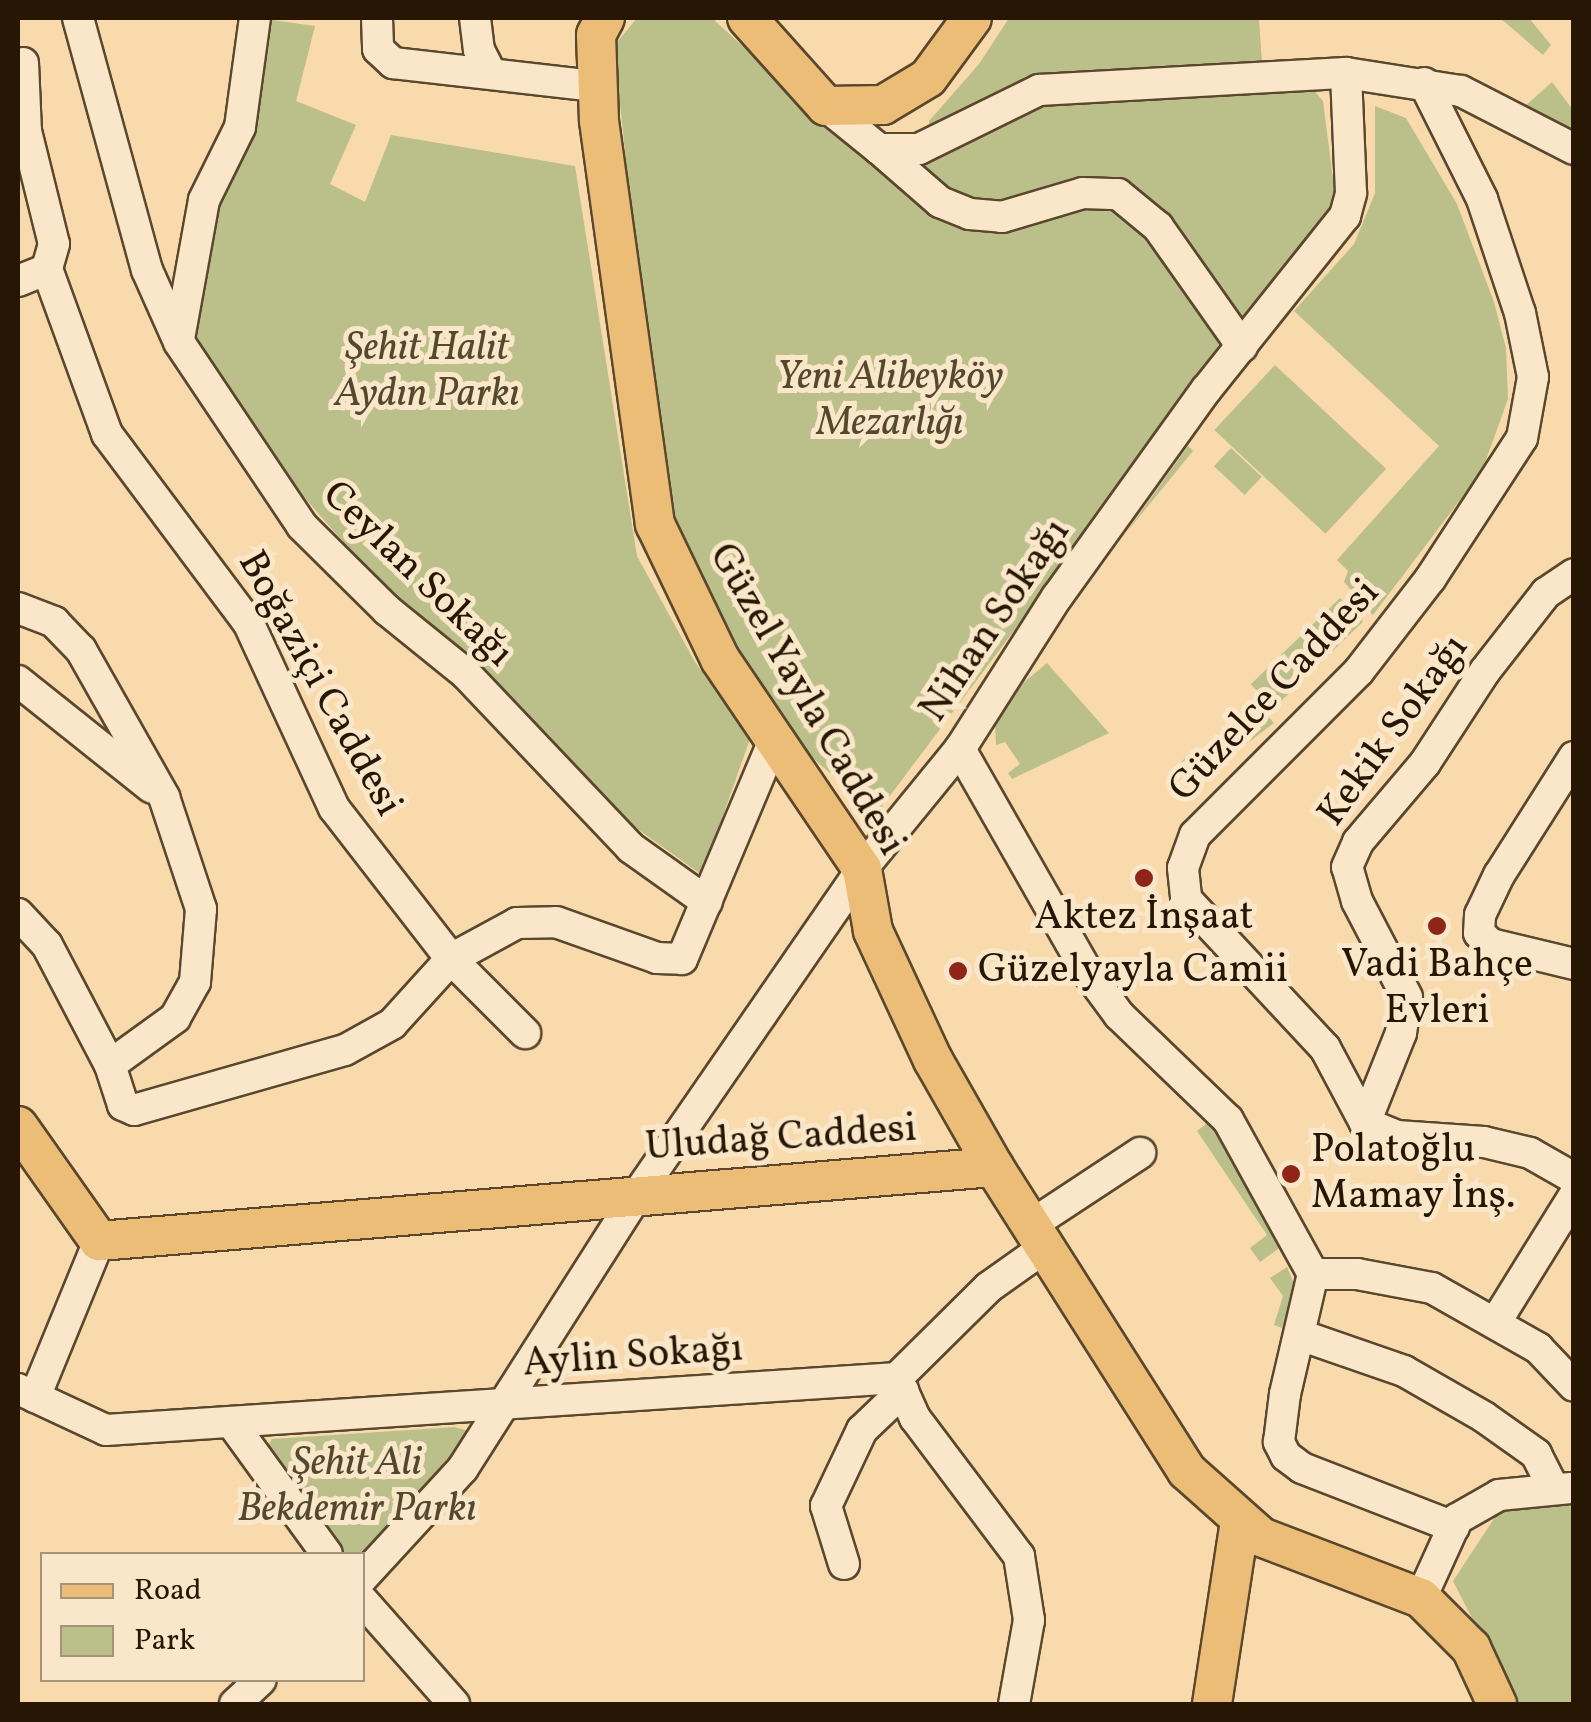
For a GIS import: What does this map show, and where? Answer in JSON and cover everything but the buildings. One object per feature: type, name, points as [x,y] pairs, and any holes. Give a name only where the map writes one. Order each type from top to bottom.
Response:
[{"type":"main road","name":"Güzel Yayla Caddesi","points":[[605,18],[596,34],[596,86],[654,524],[720,659],[862,869],[873,930],[933,1060],[994,1168]]},
{"type":"main road","points":[[751,19],[826,106],[883,105],[921,83],[972,18]]},
{"type":"main road","points":[[18,1126],[98,1241]]},
{"type":"main road","points":[[994,1168],[1187,1471],[1261,1537],[1421,1598],[1471,1648],[1497,1704]]},
{"type":"main road","name":"Uludağ Caddesi","points":[[98,1241],[994,1168]]},
{"type":"main road","points":[[1212,1704],[1240,1520]]},
{"type":"street","name":"Ceylan Sokağı","points":[[78,18],[147,270],[179,342],[302,526],[387,610],[466,674],[631,848],[708,902]]},
{"type":"street","points":[[179,342],[204,200],[240,127],[255,18]]},
{"type":"street","points":[[377,18],[378,49],[392,64],[596,86]]},
{"type":"street","points":[[475,18],[479,50],[490,72]]},
{"type":"street","points":[[18,280],[47,270],[54,244],[26,131],[24,63]]},
{"type":"street","points":[[879,149],[919,149],[1040,90],[1346,73],[1461,90],[1574,149]]},
{"type":"street","name":"Nihan Sokağı","points":[[365,1575],[463,1468],[507,1406],[637,1195],[862,869],[960,748],[1057,597],[1242,346],[1345,216],[1351,193],[1346,73]]},
{"type":"street","name":"Güzelce Caddesi","points":[[1366,1123],[1325,1048],[1186,899],[1183,868],[1210,816],[1358,671],[1430,579],[1522,438],[1532,377],[1520,313],[1482,199],[1424,83]]},
{"type":"street","points":[[826,106],[940,202],[970,214],[1002,216],[1084,193],[1118,194],[1158,227],[1242,346]]},
{"type":"street","name":"Boğaziçi Caddesi","points":[[47,270],[106,434],[249,624],[334,808],[451,958],[525,1033]]},
{"type":"street","name":"Kekik Sokağı","points":[[1366,1123],[1401,1033],[1406,997],[1356,900],[1347,867],[1358,842],[1425,764],[1485,671],[1546,593],[1574,574]]},
{"type":"street","points":[[18,608],[54,622],[81,650],[164,797],[200,909],[196,982],[175,1018],[110,1064]]},
{"type":"street","points":[[18,681],[164,797]]},
{"type":"street","points":[[18,914],[47,945],[110,1064],[123,1104],[134,1110],[345,1050],[392,1024],[451,958],[517,922],[556,922],[657,958],[682,959],[774,740]]},
{"type":"street","points":[[960,748],[1086,970],[1119,1015],[1228,1120],[1313,1274],[1281,1426],[1286,1456],[1302,1468],[1454,1527]]},
{"type":"street","points":[[1574,757],[1500,875],[1480,915],[1480,933],[1491,944],[1574,964]]},
{"type":"street","points":[[18,932],[47,945]]},
{"type":"street","points":[[1366,1123],[1396,1136],[1484,1142],[1530,1154],[1574,1178]]},
{"type":"street","points":[[844,1564],[826,1506],[862,1430],[1037,1236],[1140,1154]]},
{"type":"street","points":[[1497,1320],[1574,1196]]},
{"type":"street","points":[[26,1393],[98,1241]]},
{"type":"street","points":[[1313,1274],[1357,1274],[1432,1288],[1497,1320],[1538,1348],[1574,1386]]},
{"type":"street","points":[[1300,1335],[1404,1371],[1484,1417],[1536,1454],[1563,1488]]},
{"type":"street","points":[[900,1385],[915,1418],[1019,1556],[1029,1620],[1014,1704]]},
{"type":"street","name":"Aylin Sokağı","points":[[26,1393],[106,1430],[900,1385]]},
{"type":"street","points":[[231,1422],[327,1552]]},
{"type":"street","points":[[1421,1598],[1454,1527],[1499,1495],[1563,1488]]},
{"type":"street","points":[[365,1603],[454,1704]]},
{"type":"street","points":[[236,1704],[259,1682]]},
{"type":"green space","name":"Yeni Alibeyköy Mezarlığı","points":[[637,18],[712,18],[872,165],[925,160],[1039,100],[1312,88],[1323,101],[1336,202],[877,813],[788,737],[664,525],[614,46]]},
{"type":"green space","points":[[1009,18],[1259,18],[1262,63],[1067,73],[1002,89],[929,131],[929,121],[979,64]]},
{"type":"green space","points":[[1500,18],[1529,18],[1551,45],[1543,55]]},
{"type":"green space","name":"Şehit Halit Aydın Parkı","points":[[265,19],[315,26],[296,101],[356,125],[330,184],[365,202],[391,135],[575,166],[637,556],[695,662],[750,739],[702,875],[601,803],[444,640],[380,584],[289,480],[188,327],[207,231]]},
{"type":"green space","points":[[1552,82],[1573,110],[1573,134],[1524,107]]},
{"type":"green space","points":[[1375,106],[1406,118],[1457,204],[1494,302],[1506,348],[1508,399],[1482,471],[1373,615],[1344,582],[1348,571],[1337,560],[1439,446],[1294,311],[1354,244],[1375,193]]},
{"type":"green space","points":[[1275,365],[1386,469],[1325,534],[1214,430]]},
{"type":"green space","points":[[1188,446],[1193,451],[1126,533]]},
{"type":"green space","points":[[1231,448],[1262,477],[1245,495],[1214,466]]},
{"type":"green space","points":[[1340,598],[1363,622],[1274,708],[1251,684]]},
{"type":"green space","points":[[1047,663],[1109,733],[1012,779],[1008,773],[1020,764],[1005,742],[996,745],[995,725],[1023,683]]},
{"type":"green space","points":[[1252,699],[1274,723],[1204,776],[1181,762],[1192,752],[1200,755]]},
{"type":"green space","points":[[1210,1121],[1282,1246],[1260,1262],[1250,1248],[1267,1235],[1197,1131]]},
{"type":"green space","points":[[1287,1267],[1296,1288],[1282,1328],[1274,1325],[1283,1296],[1270,1278]]},
{"type":"green space","name":"Şehit Ali Bekdemir Parkı","points":[[455,1427],[472,1432],[429,1491],[365,1555],[341,1552],[265,1450],[272,1439]]},
{"type":"green space","points":[[1573,1506],[1573,1704],[1516,1704],[1453,1581],[1501,1508]]},
{"type":"place","name":"Aktez İnşaat","points":[[1144,878]]},
{"type":"place","name":"Vadi Bahçe Evleri","points":[[1437,926]]},
{"type":"place","name":"Güzelyayla Camii","points":[[958,971]]},
{"type":"place","name":"Polatoğlu Mamay İnş.","points":[[1291,1174]]}]
